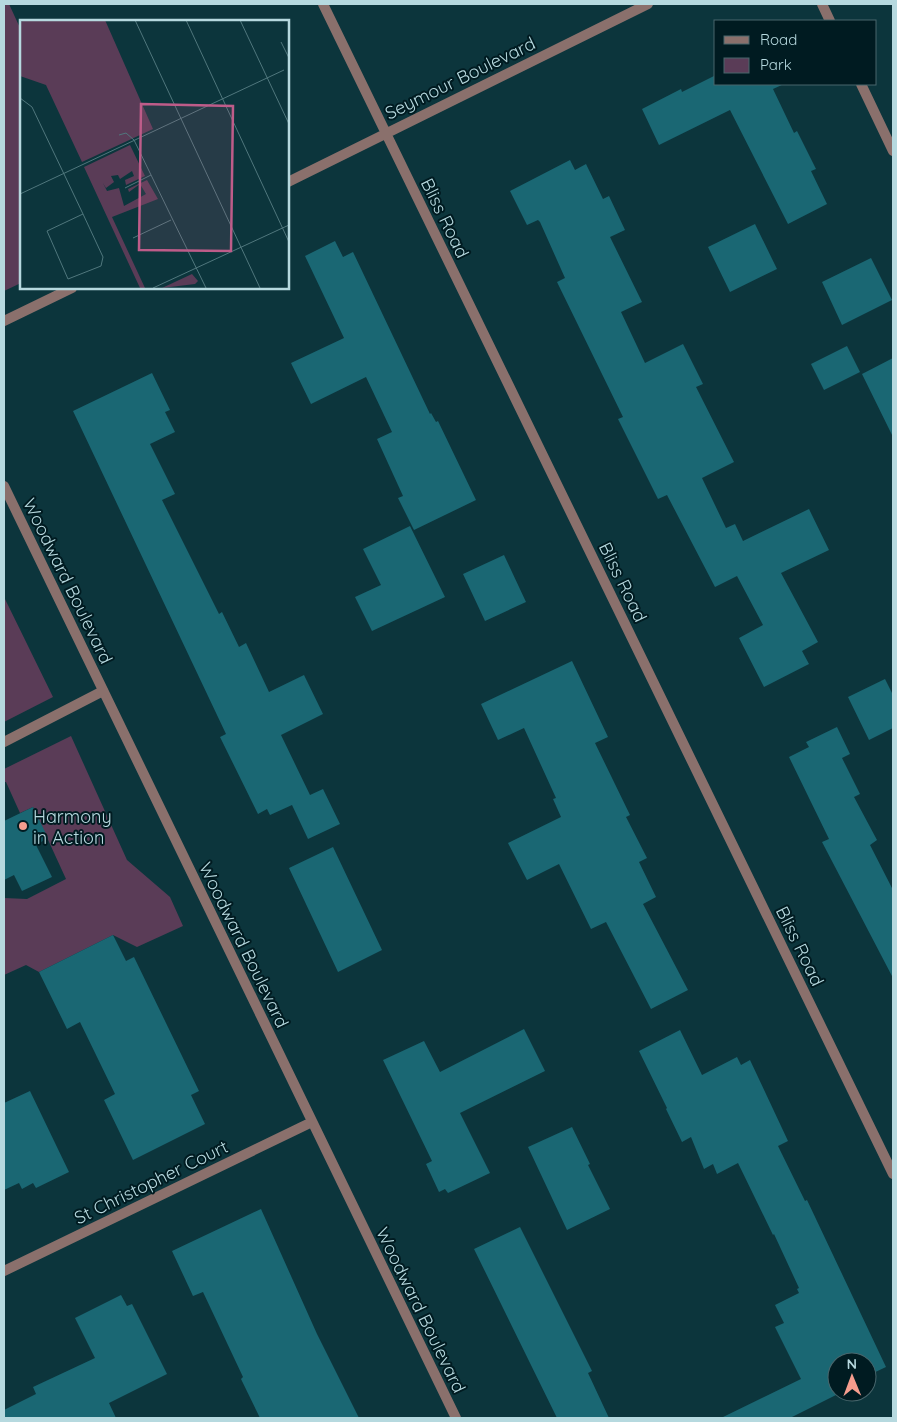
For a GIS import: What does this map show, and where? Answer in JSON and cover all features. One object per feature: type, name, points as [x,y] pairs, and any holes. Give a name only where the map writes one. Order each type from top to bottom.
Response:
[{"type":"street","name":"Bliss Road","points":[[323,4],[893,1174]]},
{"type":"street","name":"Seymour Boulevard","points":[[289,182],[648,4]]},
{"type":"street","points":[[822,4],[830,20]]},
{"type":"street","points":[[861,85],[893,151]]},
{"type":"street","points":[[4,321],[70,289]]},
{"type":"street","name":"Woodward Boulevard","points":[[4,486],[456,1418]]},
{"type":"street","points":[[4,742],[103,691]]},
{"type":"street","name":"St Christopher Court","points":[[4,1271],[312,1122]]},
{"type":"green space","points":[[4,4],[9,4],[20,28],[20,283],[4,291]]},
{"type":"green space","points":[[4,597],[53,697],[4,722]]},
{"type":"green space","points":[[71,736],[127,860],[170,897],[183,926],[137,947],[113,935],[39,972],[26,965],[4,975],[4,898],[27,899],[66,879],[33,807],[20,813],[6,782],[4,782],[4,769]]},
{"type":"building","points":[[714,76],[714,85],[782,85],[773,89],[794,133],[797,131],[816,169],[811,171],[827,204],[788,224],[730,110],[659,145],[642,109],[681,89],[682,92]]},
{"type":"building","points":[[570,160],[575,170],[586,164],[603,199],[609,196],[625,230],[610,237],[642,302],[621,312],[645,363],[683,344],[703,384],[696,387],[734,462],[702,478],[726,528],[735,524],[743,541],[809,509],[829,550],[781,573],[818,642],[802,651],[809,664],[764,687],[739,638],[763,625],[737,576],[715,587],[667,495],[658,499],[618,419],[623,417],[557,282],[565,278],[540,222],[538,220],[527,225],[510,191]]},
{"type":"building","points":[[755,224],[777,269],[730,292],[708,247]]},
{"type":"building","points":[[335,241],[343,257],[353,252],[430,414],[436,422],[438,421],[476,500],[414,530],[398,498],[403,496],[377,439],[392,432],[366,377],[311,404],[291,363],[344,338],[305,256]]},
{"type":"building","points":[[871,258],[892,300],[842,325],[822,282]]},
{"type":"building","points":[[847,346],[860,372],[824,390],[811,364]]},
{"type":"building","points":[[893,358],[893,437],[862,374]]},
{"type":"building","points":[[152,373],[170,410],[165,412],[175,432],[150,444],[175,494],[162,500],[219,614],[222,612],[239,647],[246,643],[269,692],[304,675],[323,714],[281,735],[310,795],[323,789],[340,824],[308,839],[292,805],[270,815],[267,809],[258,814],[220,737],[226,734],[73,411]]},
{"type":"building","points":[[410,526],[445,597],[372,631],[355,597],[381,585],[363,549]]},
{"type":"building","points":[[504,555],[526,602],[485,621],[463,574]]},
{"type":"building","points":[[572,661],[608,737],[595,743],[630,815],[626,817],[647,858],[639,862],[656,897],[643,904],[688,990],[651,1009],[606,922],[591,929],[559,864],[527,880],[508,843],[561,817],[553,799],[556,798],[524,728],[498,740],[481,704]]},
{"type":"building","points":[[885,679],[893,695],[893,728],[869,740],[848,697]]},
{"type":"building","points":[[837,727],[850,754],[842,758],[860,794],[854,797],[877,840],[870,845],[893,890],[893,978],[822,842],[829,839],[789,757],[809,747],[806,742]]},
{"type":"building","name":"Harmony in Action","points":[[33,807],[48,838],[36,845],[52,877],[22,891],[14,875],[4,880],[4,821]]},
{"type":"building","points":[[333,847],[382,950],[338,972],[289,868]]},
{"type":"building","points":[[113,935],[126,961],[134,957],[199,1091],[191,1095],[205,1124],[133,1160],[104,1100],[115,1094],[80,1022],[67,1029],[39,972]]},
{"type":"building","points":[[524,1029],[545,1071],[460,1113],[490,1173],[448,1193],[445,1189],[439,1192],[426,1164],[432,1161],[383,1060],[424,1041],[440,1072]]},
{"type":"building","points":[[680,1030],[702,1075],[737,1057],[741,1065],[750,1060],[788,1141],[778,1146],[805,1201],[807,1200],[886,1367],[877,1371],[877,1352],[827,1352],[827,1400],[790,1418],[721,1418],[801,1379],[775,1327],[784,1323],[775,1305],[799,1293],[797,1289],[799,1288],[738,1163],[717,1174],[713,1164],[704,1169],[691,1137],[682,1142],[639,1051]]},
{"type":"building","points":[[30,1091],[69,1172],[36,1188],[33,1183],[22,1189],[19,1183],[4,1190],[4,1103]]},
{"type":"building","points":[[572,1127],[610,1209],[567,1230],[528,1147]]},
{"type":"building","points":[[261,1209],[317,1334],[359,1418],[260,1418],[203,1292],[193,1296],[172,1251]]},
{"type":"building","points":[[520,1227],[592,1371],[588,1373],[609,1418],[557,1418],[474,1249]]},
{"type":"building","points":[[121,1295],[127,1306],[132,1304],[167,1374],[109,1403],[116,1418],[4,1418],[4,1410],[36,1394],[33,1387],[95,1358],[75,1318]]},
{"type":"place","name":"Harmony in Action","points":[[23,826]]}]
